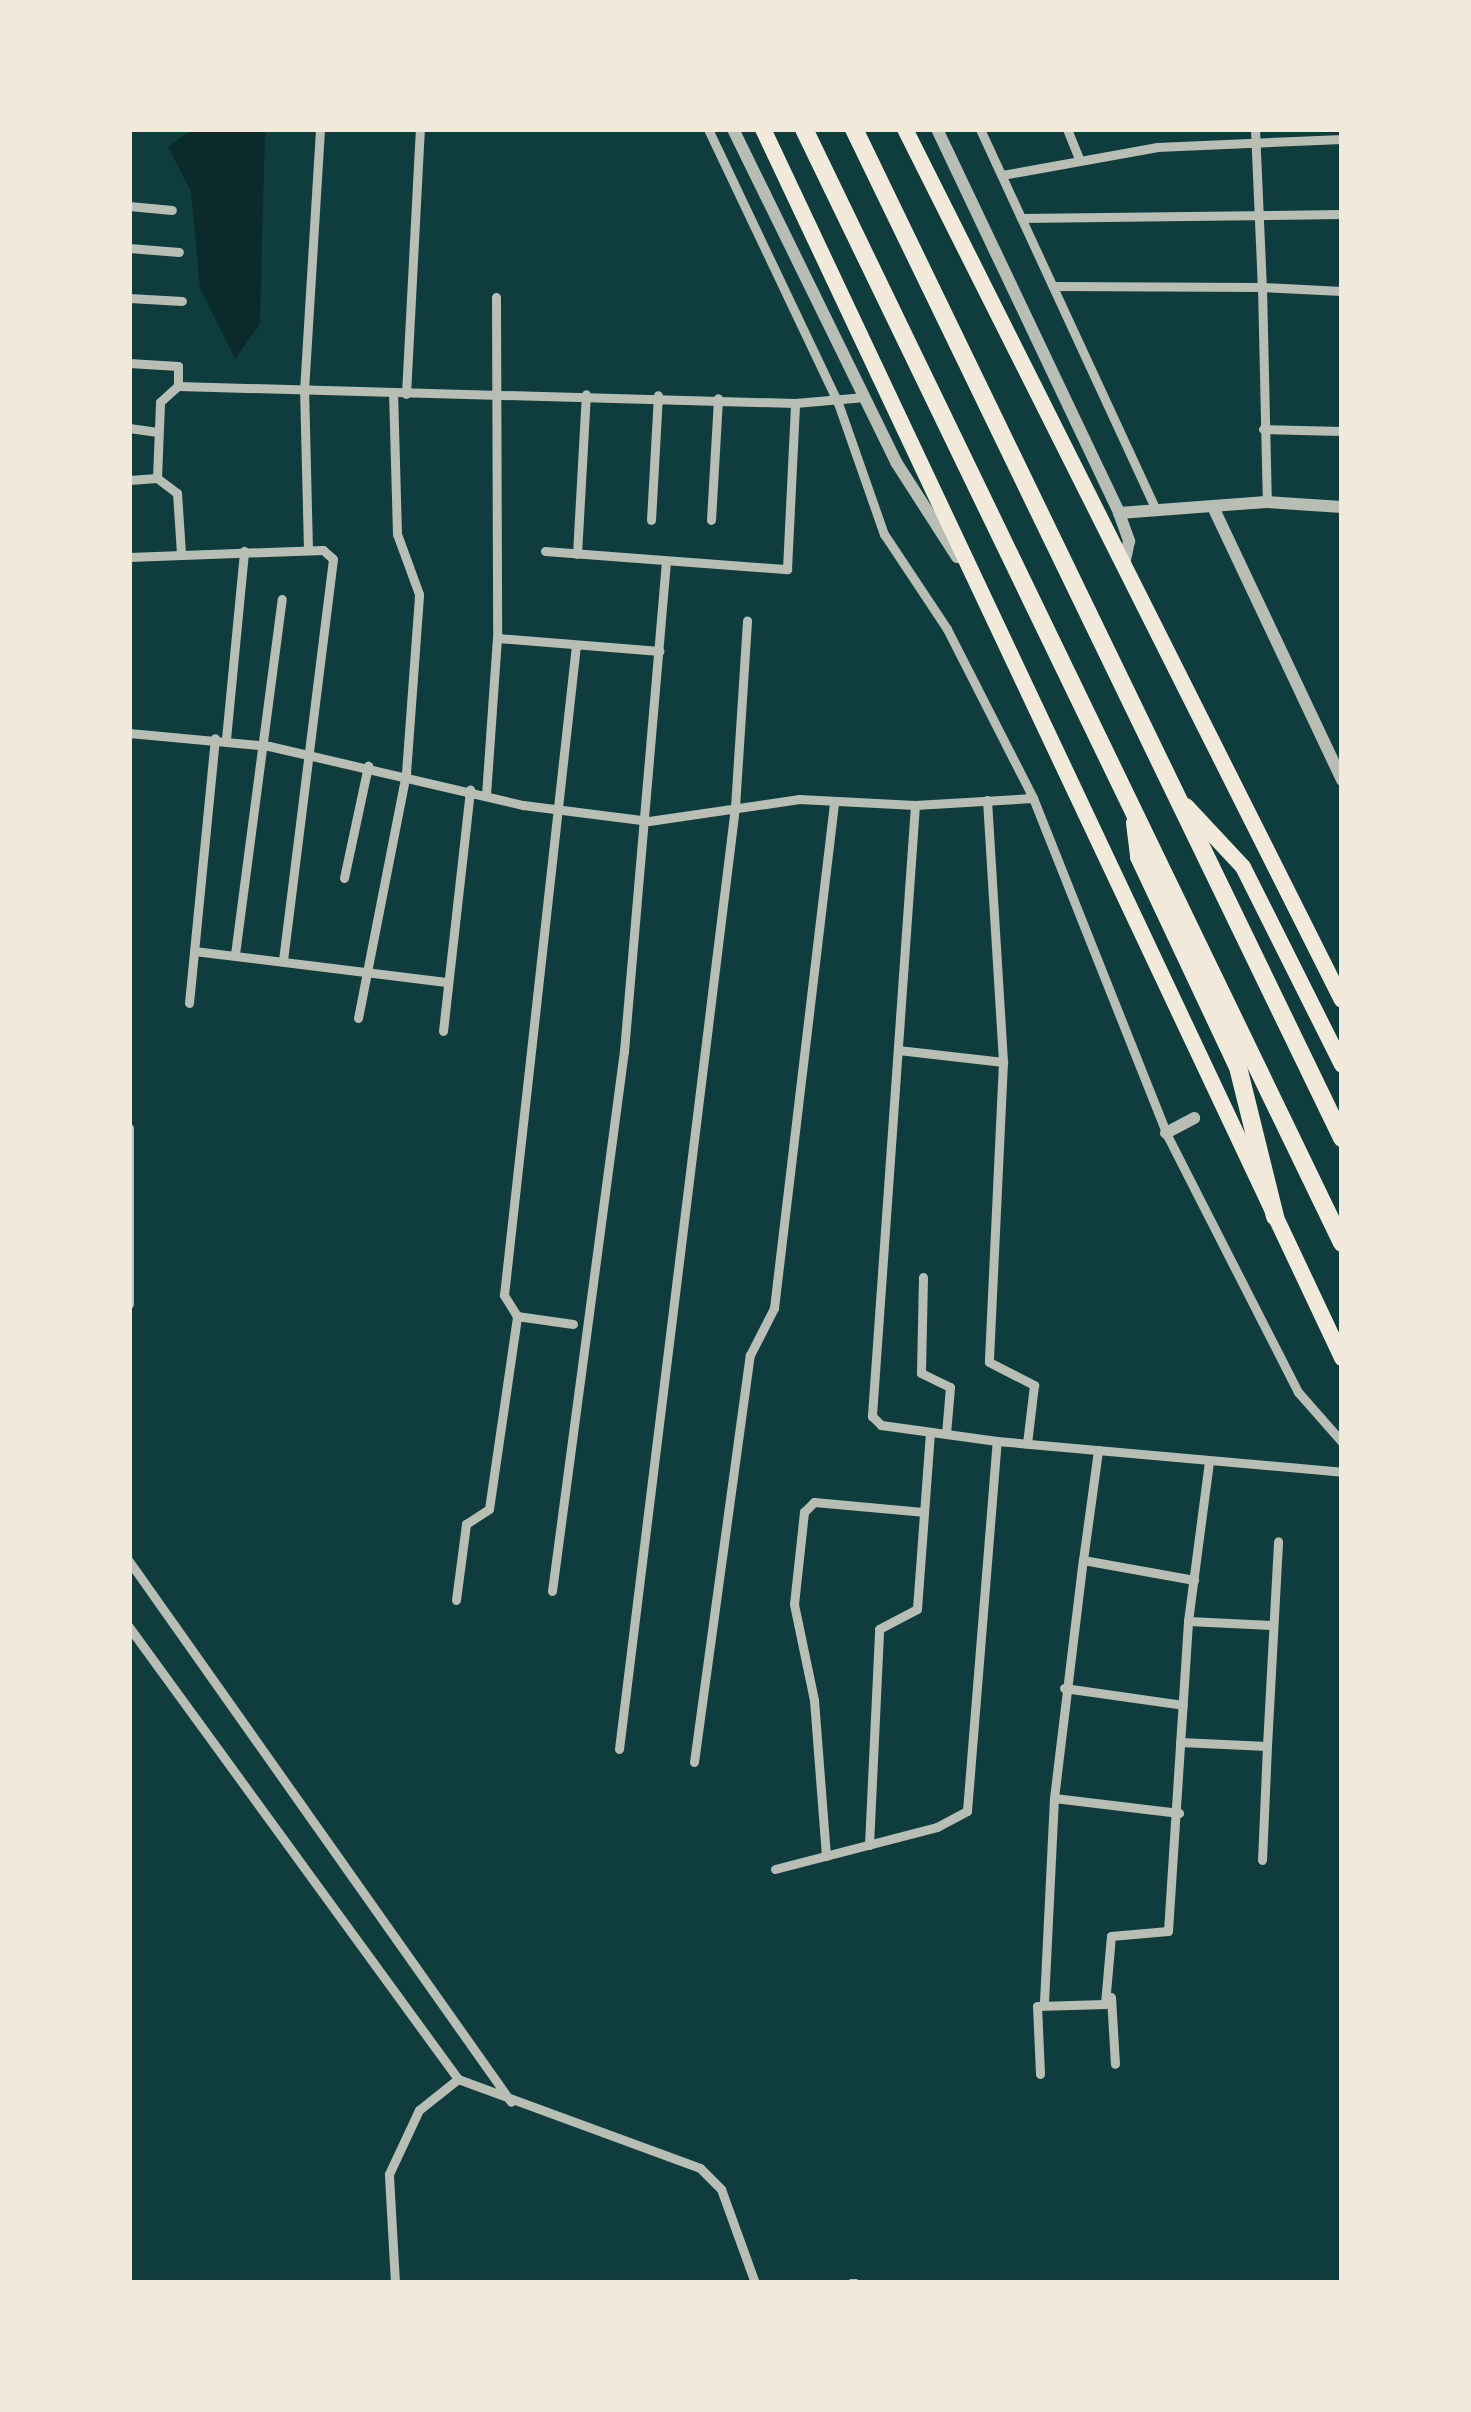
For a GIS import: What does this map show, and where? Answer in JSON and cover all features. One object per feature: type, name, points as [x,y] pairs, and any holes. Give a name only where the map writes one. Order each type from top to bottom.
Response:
[{"type":"highway","points":[[763,129],[920,452],[968,573],[1342,1358]]},
{"type":"highway","points":[[804,129],[1342,1243]]},
{"type":"highway","points":[[854,129],[1342,1138]]},
{"type":"highway","points":[[905,129],[1342,1000]]},
{"type":"highway","points":[[1177,796],[1243,868],[1342,1065]]},
{"type":"highway","points":[[1133,807],[1138,857],[1238,1067],[1275,1217]]},
{"type":"street","points":[[308,550],[304,392],[320,129]]},
{"type":"street","points":[[406,394],[420,129]]},
{"type":"street","points":[[709,129],[838,403],[884,534],[947,629],[1034,798],[1166,1132],[1298,1393],[1342,1442]]},
{"type":"street","points":[[733,129],[865,397],[968,573]]},
{"type":"street","points":[[937,129],[1119,513],[1129,541],[1123,569]]},
{"type":"street","points":[[980,129],[1156,510]]},
{"type":"street","points":[[1067,129],[1079,158]]},
{"type":"street","points":[[1255,129],[1267,502]]},
{"type":"street","points":[[1002,176],[1079,158],[1342,139]]},
{"type":"street","points":[[129,206],[172,210]]},
{"type":"street","points":[[1021,218],[1258,211],[1342,214]]},
{"type":"street","points":[[129,248],[179,252]]},
{"type":"street","points":[[1053,286],[1342,291]]},
{"type":"street","points":[[486,795],[496,638],[500,395],[496,297]]},
{"type":"street","points":[[129,298],[182,301]]},
{"type":"street","points":[[129,363],[178,366],[178,386]]},
{"type":"street","points":[[181,554],[180,500],[158,478],[156,432],[160,402],[178,386],[393,394],[658,395],[795,403],[838,403],[865,397]]},
{"type":"street","points":[[358,1018],[406,773],[418,594],[397,534],[393,394]]},
{"type":"street","points":[[577,554],[586,394]]},
{"type":"street","points":[[651,520],[658,395]]},
{"type":"street","points":[[711,520],[718,398]]},
{"type":"street","points":[[545,551],[666,564],[787,569],[795,403]]},
{"type":"street","points":[[129,428],[156,432]]},
{"type":"street","points":[[1263,429],[1342,431]]},
{"type":"street","points":[[129,480],[158,478]]},
{"type":"street","points":[[1119,513],[1267,502],[1342,507]]},
{"type":"street","points":[[1213,507],[1342,780]]},
{"type":"street","points":[[129,557],[308,550],[332,560],[314,754],[283,958]]},
{"type":"street","points":[[188,1004],[244,551]]},
{"type":"street","points":[[552,1591],[591,1330],[649,820],[666,564]]},
{"type":"street","points":[[235,954],[269,746],[283,599]]},
{"type":"street","points":[[619,1749],[735,807],[747,620]]},
{"type":"street","points":[[496,638],[659,651]]},
{"type":"street","points":[[456,1600],[466,1524],[489,1509],[517,1316],[504,1295],[576,645]]},
{"type":"street","points":[[129,732],[269,746],[406,773],[556,812],[649,820],[735,807],[834,802],[915,806],[1034,798]]},
{"type":"street","points":[[344,878],[368,766]]},
{"type":"street","points":[[442,1031],[470,790]]},
{"type":"street","points":[[987,800],[1003,1062],[988,1361],[995,1372],[1034,1385],[1027,1444]]},
{"type":"street","points":[[694,1762],[750,1355],[774,1308],[834,802]]},
{"type":"street","points":[[915,806],[872,1416],[881,1425],[997,1441],[1342,1472]]},
{"type":"street","points":[[194,951],[283,958],[448,982]]},
{"type":"street","points":[[898,1050],[1003,1062]]},
{"type":"street","points":[[1166,1132],[1194,1118]]},
{"type":"street","points":[[129,1128],[129,1304]]},
{"type":"street","points":[[923,1277],[921,1373],[950,1387],[946,1434]]},
{"type":"street","points":[[517,1316],[573,1324]]},
{"type":"street","points":[[869,1844],[879,1630],[917,1609],[930,1432]]},
{"type":"street","points":[[775,1869],[967,1811],[997,1441]]},
{"type":"street","points":[[1040,2074],[1036,2013],[1044,2002],[1064,1688],[1098,1450]]},
{"type":"street","points":[[1114,2064],[1111,1936],[1168,1931],[1188,1621],[1209,1462]]},
{"type":"street","points":[[826,1856],[814,1700],[794,1604],[804,1511],[814,1502],[923,1512]]},
{"type":"street","points":[[1262,1860],[1278,1540]]},
{"type":"street","points":[[1083,1560],[1194,1580]]},
{"type":"street","points":[[129,1561],[512,2102]]},
{"type":"street","points":[[1188,1621],[1271,1625]]},
{"type":"street","points":[[129,1628],[458,2079],[700,2168],[721,2188],[755,2283]]},
{"type":"street","points":[[1064,1688],[1183,1705]]},
{"type":"street","points":[[1180,1742],[1268,1746]]},
{"type":"street","points":[[1054,1798],[1179,1813]]},
{"type":"street","points":[[1044,2002],[1094,2006],[1111,1997]]},
{"type":"street","points":[[395,2283],[388,2174],[419,2110],[458,2079]]},
{"type":"water","points":[[192,129],[265,129],[260,324],[235,359],[200,288],[191,191],[168,147]]}]
